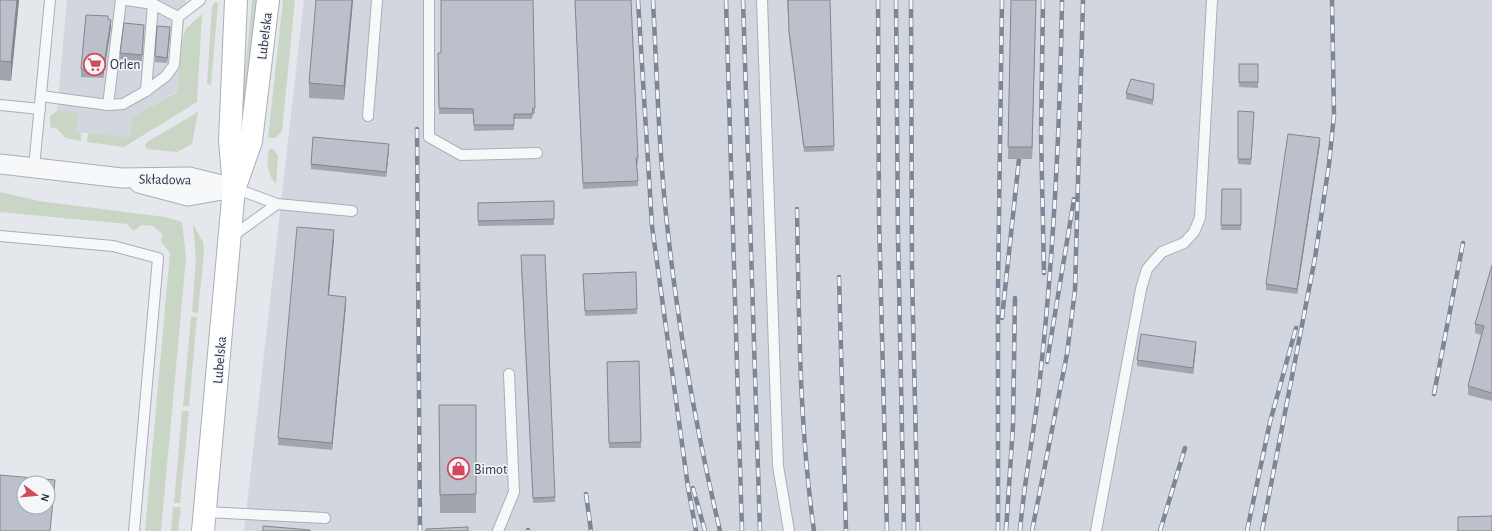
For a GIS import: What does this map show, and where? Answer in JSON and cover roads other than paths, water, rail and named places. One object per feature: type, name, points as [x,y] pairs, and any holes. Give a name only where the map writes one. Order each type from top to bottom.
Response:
[{"type":"street","name":"Lubelska","points":[[204,522],[234,188],[230,140],[236,0]]},
{"type":"street","name":"Lubelska","points":[[234,188],[251,141],[268,0]]},
{"type":"street","name":"Składowa","points":[[0,164],[122,178],[188,196],[234,188]]},
{"type":"lane","points":[[34,167],[50,0]]},
{"type":"lane","points":[[108,105],[121,0]]},
{"type":"lane","points":[[126,0],[153,4],[178,17]]},
{"type":"lane","points":[[41,96],[108,105],[123,104],[146,91],[166,76],[174,64],[178,17],[200,0]]},
{"type":"lane","points":[[368,116],[377,0]]},
{"type":"lane","points":[[429,0],[429,137],[461,155],[537,153]]},
{"type":"lane","points":[[762,0],[778,466],[789,531]]},
{"type":"lane","points":[[1096,531],[1141,289],[1147,269],[1162,252],[1184,243],[1194,232],[1200,218],[1212,0]]},
{"type":"lane","points":[[146,91],[153,4]]},
{"type":"lane","points":[[0,105],[40,109]]},
{"type":"lane","points":[[234,188],[277,204],[352,211]]},
{"type":"lane","points":[[230,238],[277,204]]},
{"type":"lane","points":[[0,236],[113,246],[158,258],[134,531]]},
{"type":"lane","points":[[498,531],[514,492],[509,374]]},
{"type":"lane","points":[[204,522],[325,518]]},
{"type":"railway","points":[[638,0],[652,226],[688,487],[696,531]]},
{"type":"railway","points":[[653,0],[662,175],[672,270],[690,383],[720,531]]},
{"type":"railway","points":[[726,0],[742,531]]},
{"type":"railway","points":[[743,0],[760,531]]},
{"type":"railway","points":[[878,0],[879,218],[887,531]]},
{"type":"railway","points":[[896,0],[898,236],[904,531]]},
{"type":"railway","points":[[911,0],[912,274],[918,531]]},
{"type":"railway","points":[[998,531],[998,286],[1002,0]]},
{"type":"railway","points":[[1043,0],[1041,133],[1044,273]]},
{"type":"railway","points":[[1020,531],[1038,397],[1053,236],[1060,94],[1062,0]]},
{"type":"railway","points":[[1032,531],[1067,354],[1075,290],[1083,0]]},
{"type":"railway","points":[[1262,531],[1315,258],[1329,164],[1334,115],[1332,0]]},
{"type":"railway","points":[[417,129],[420,531]]},
{"type":"railway","points":[[1002,318],[1019,159]]},
{"type":"railway","points":[[1047,362],[1074,199]]},
{"type":"railway","points":[[797,209],[799,330],[805,451],[814,531]]},
{"type":"railway","points":[[1434,394],[1463,243]]},
{"type":"railway","points":[[839,277],[846,531]]},
{"type":"railway","points":[[1006,531],[1013,426],[1015,298]]},
{"type":"railway","points":[[1247,531],[1270,422],[1296,328]]},
{"type":"railway","points":[[1160,531],[1185,448]]},
{"type":"railway","points":[[693,488],[705,531]]},
{"type":"railway","points":[[586,494],[591,531]]},
{"type":"place","name":"Orlen","points":[[94,64]]},
{"type":"place","name":"Bimot","points":[[458,469]]}]
